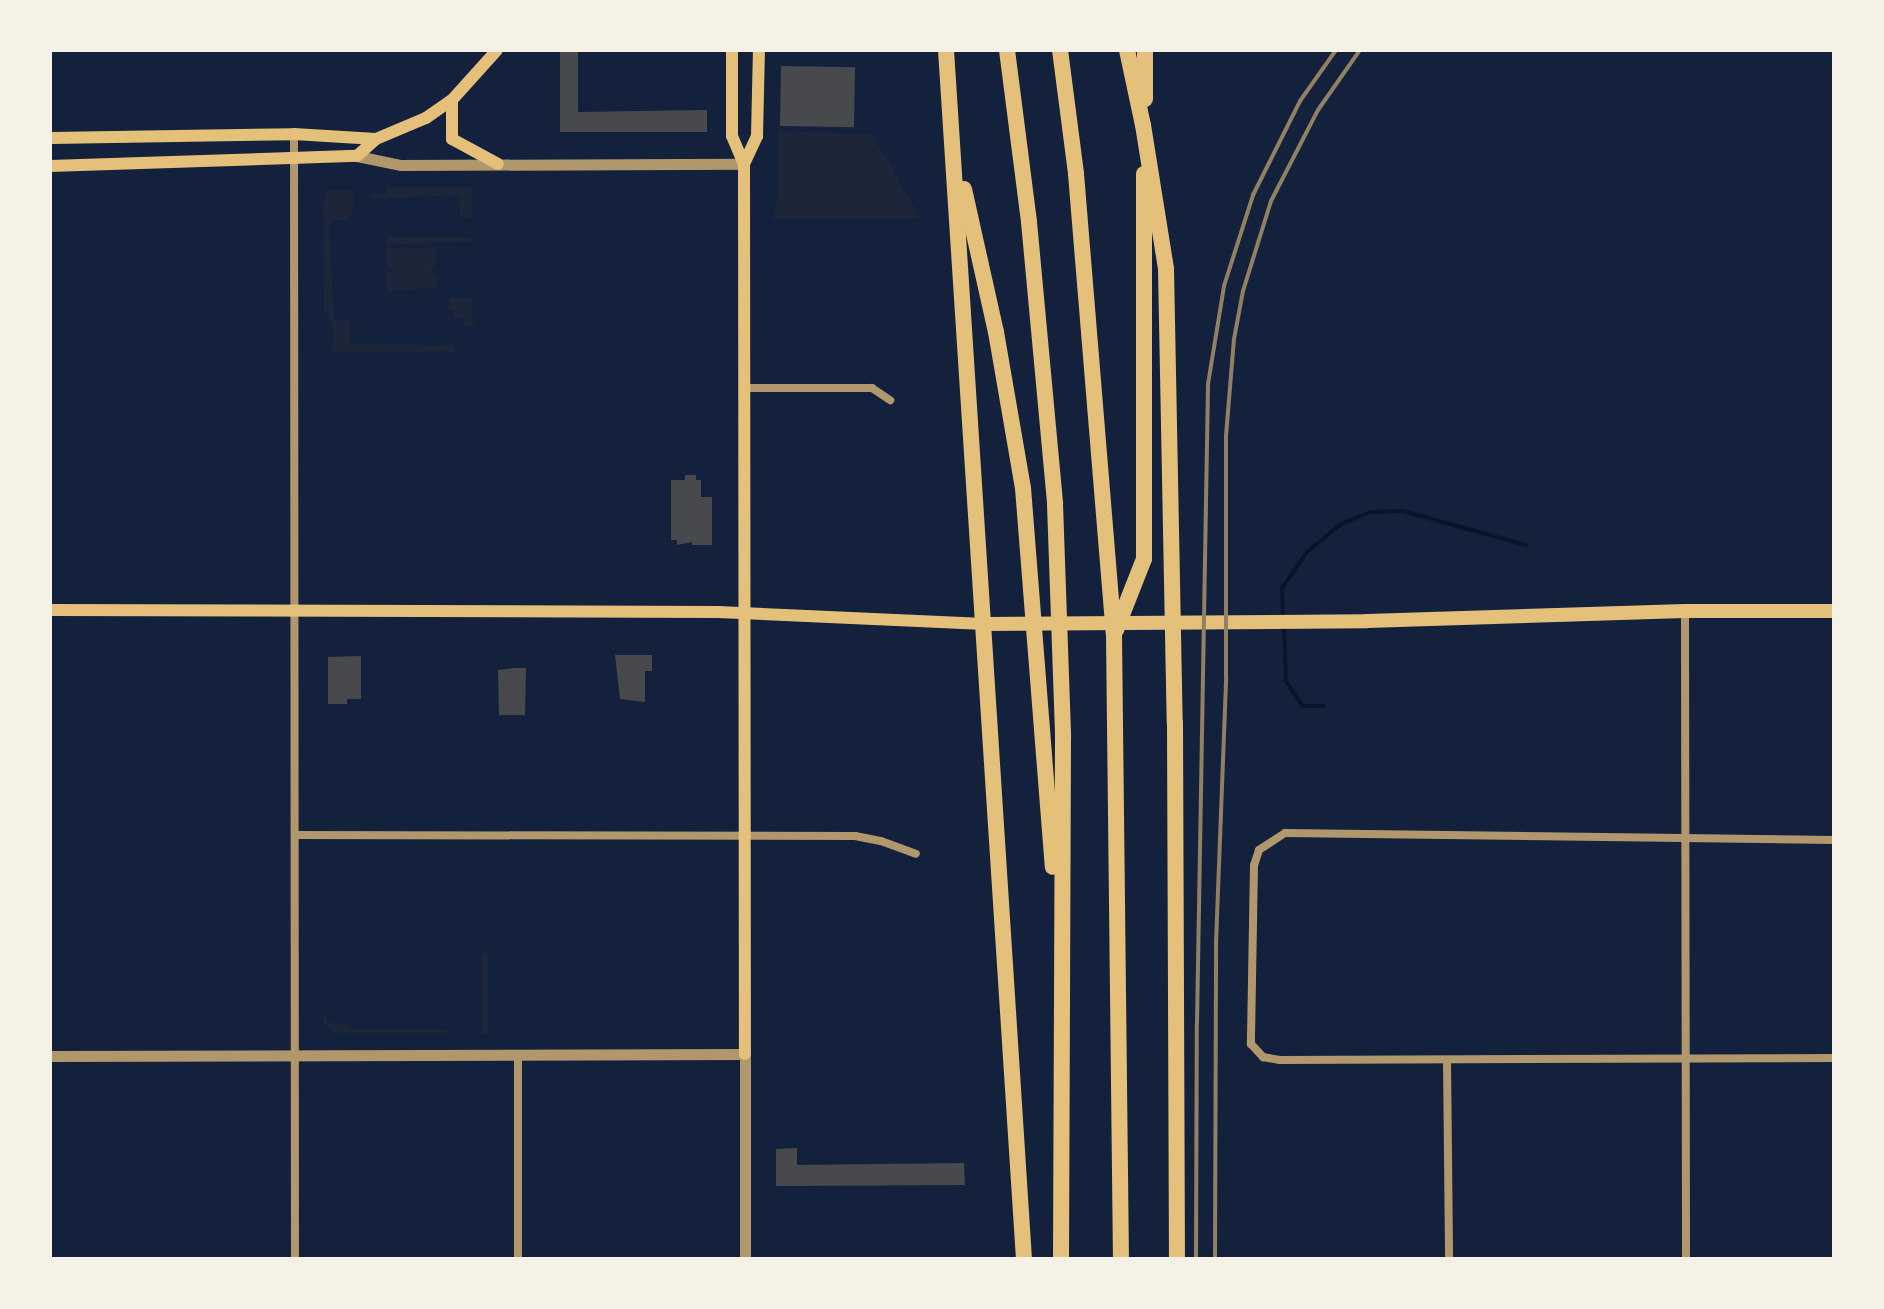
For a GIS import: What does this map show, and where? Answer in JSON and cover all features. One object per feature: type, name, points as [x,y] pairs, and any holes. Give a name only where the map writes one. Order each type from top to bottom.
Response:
[{"type":"highway","points":[[934,50],[996,332],[1023,488],[1063,1004]]},
{"type":"highway","points":[[946,50],[990,624],[1024,1259]]},
{"type":"highway","points":[[1007,50],[1029,222],[1055,504],[1063,737],[1061,1259]]},
{"type":"highway","points":[[1060,50],[1076,174],[1114,635],[1121,1259]]},
{"type":"highway","points":[[1127,50],[1153,182],[1166,269],[1176,863],[1177,1259]]},
{"type":"highway","points":[[1114,635],[1144,559],[1145,50]]},
{"type":"main road","points":[[50,166],[211,158],[357,156],[376,139],[426,118],[452,100],[497,50]]},
{"type":"main road","points":[[732,50],[732,136],[744,164],[745,1054]]},
{"type":"main road","points":[[744,164],[757,136],[759,50]]},
{"type":"main road","points":[[452,100],[452,139],[498,164]]},
{"type":"main road","points":[[50,138],[294,134],[376,139]]},
{"type":"main road","points":[[50,610],[745,613],[990,624],[1347,621],[1685,611],[1834,611]]},
{"type":"street","points":[[294,134],[295,1259]]},
{"type":"street","points":[[357,156],[401,165],[744,164]]},
{"type":"street","points":[[745,388],[872,388],[890,400]]},
{"type":"street","points":[[1685,611],[1686,1259]]},
{"type":"street","points":[[1834,840],[1285,833],[1259,850],[1253,879],[1251,1044],[1263,1057],[1280,1060],[1834,1058]]},
{"type":"street","points":[[295,835],[855,836],[881,841],[916,854]]},
{"type":"street","points":[[518,1054],[518,1259]]},
{"type":"street","points":[[50,1056],[745,1054],[745,1259]]},
{"type":"street","points":[[1447,1060],[1449,1259]]},
{"type":"shaded area","points":[[778,131],[872,134],[921,219],[773,219],[778,192]]},
{"type":"shaded area","points":[[386,187],[472,187],[472,217],[460,217],[459,195],[371,199],[371,194],[386,194]]},
{"type":"shaded area","points":[[327,191],[354,191],[352,215],[347,220],[331,220],[329,224],[334,320],[351,320],[351,344],[454,345],[454,352],[331,352],[335,339],[329,315],[324,311],[323,205]]},
{"type":"shaded area","points":[[386,237],[471,237],[472,241],[386,245]]},
{"type":"shaded area","points":[[387,248],[435,248],[437,261],[431,270],[437,278],[437,288],[387,291],[385,273],[392,273],[393,269],[385,265]]},
{"type":"shaded area","points":[[450,298],[472,298],[473,327],[464,327],[464,318],[453,318],[453,310],[447,310]]},
{"type":"shaded area","points":[[481,953],[488,953],[488,1034],[482,1034]]},
{"type":"shaded area","points":[[324,1012],[328,1023],[347,1024],[348,1029],[446,1029],[450,1034],[335,1034],[324,1023]]},
{"type":"building","points":[[560,50],[578,50],[578,112],[707,110],[707,132],[560,132]]},
{"type":"building","points":[[781,66],[855,67],[854,127],[780,126]]},
{"type":"building","points":[[685,475],[696,475],[696,480],[701,480],[701,497],[712,497],[712,545],[692,545],[692,542],[677,545],[677,540],[671,540],[671,480],[685,480]]},
{"type":"building","points":[[615,655],[652,655],[652,671],[645,671],[645,702],[620,699]]},
{"type":"building","points":[[361,656],[361,699],[347,699],[347,704],[328,704],[328,657]]},
{"type":"building","points":[[526,668],[525,715],[499,715],[498,670]]},
{"type":"building","points":[[797,1148],[797,1165],[964,1163],[965,1185],[776,1186],[776,1149]]},
{"type":"waterway","points":[[1283,617],[1282,588],[1307,552],[1341,524],[1371,512],[1403,511],[1526,545]]},
{"type":"waterway","points":[[1284,626],[1286,681],[1302,706],[1324,706]]},
{"type":"railway","points":[[1196,1259],[1208,384],[1224,286],[1253,195],[1300,101],[1336,50]]},
{"type":"railway","points":[[1215,1259],[1216,943],[1226,677],[1226,436],[1234,339],[1243,291],[1271,201],[1318,110],[1360,50]]}]
